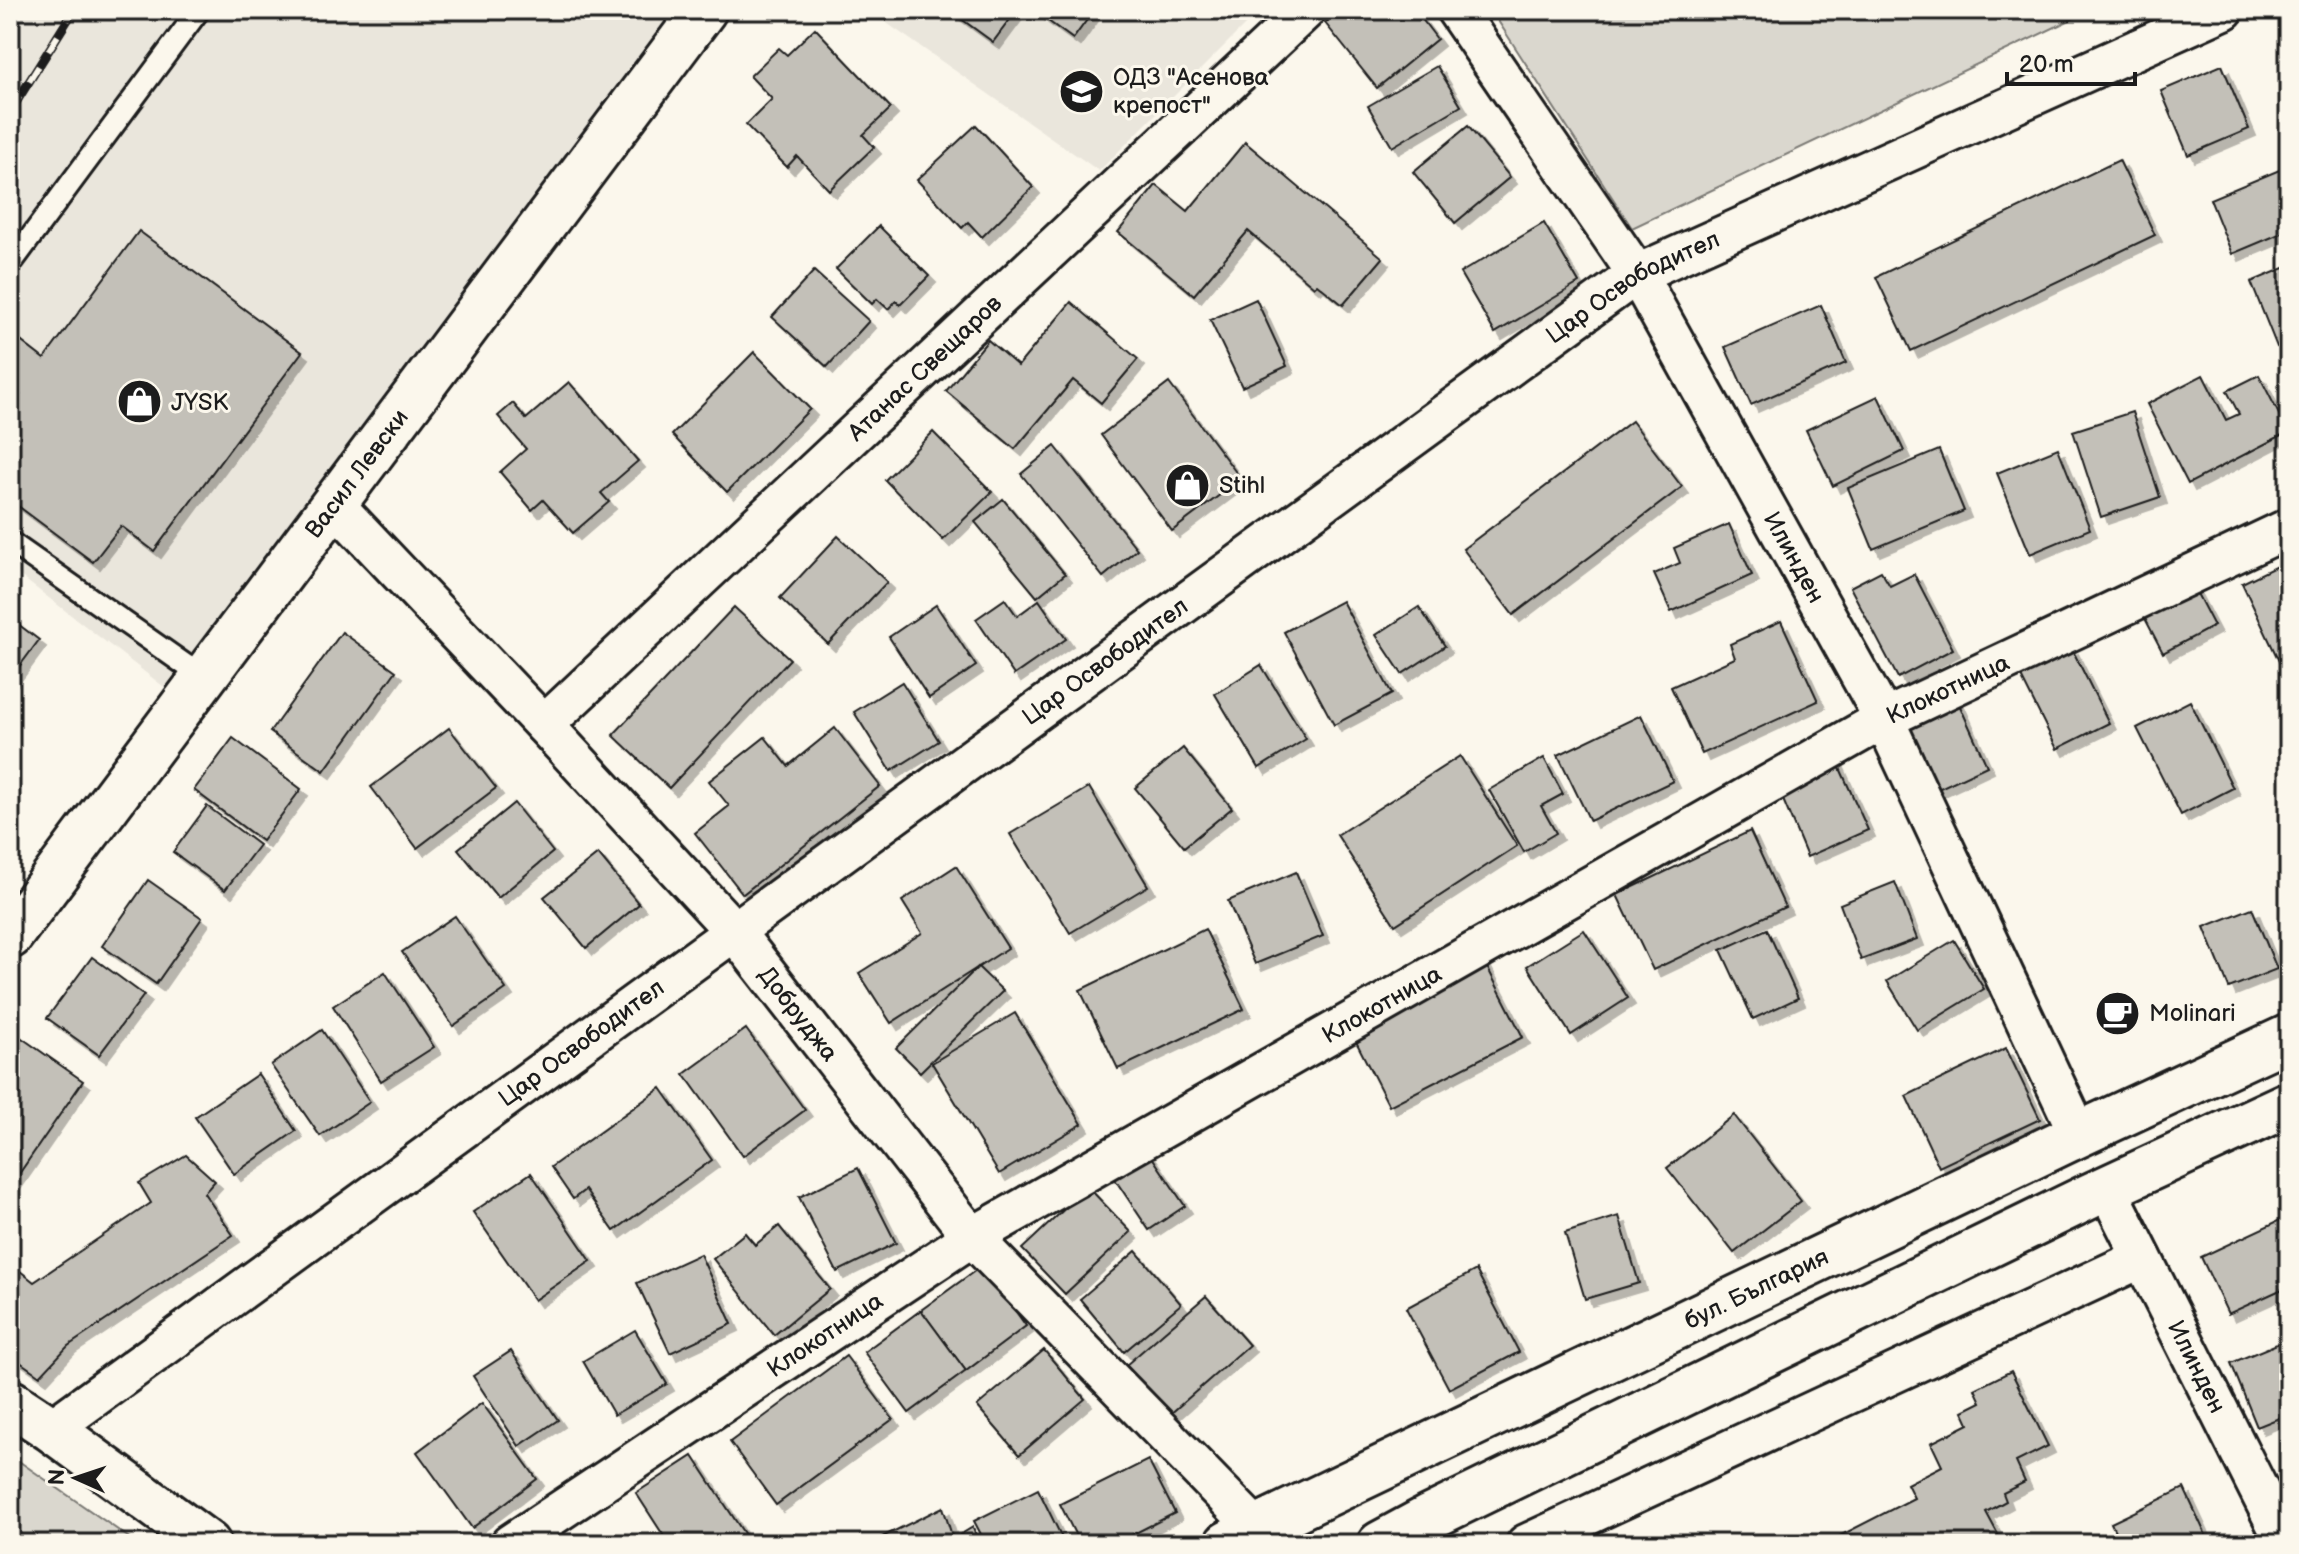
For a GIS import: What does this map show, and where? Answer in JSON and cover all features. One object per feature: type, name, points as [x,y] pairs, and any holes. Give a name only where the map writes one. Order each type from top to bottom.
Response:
[{"type":"main road","name":"Васил Левски","points":[[10,936],[704,10]]},
{"type":"main road","name":"бул. България","points":[[1242,1536],[2289,1037]]},
{"type":"main road","points":[[1380,1544],[1435,1531],[2107,1188],[2289,1104]]},
{"type":"main road","points":[[10,1402],[208,1544]]},
{"type":"street","name":"Атанас Свещаров","points":[[544,725],[1306,10]]},
{"type":"street","name":"Илинден","points":[[1456,10],[1637,274],[1884,719],[2079,1135]]},
{"type":"street","name":"Цар Освободител","points":[[51,1429],[1637,274],[2224,10]]},
{"type":"street","name":"Добруджа","points":[[334,504],[734,931],[972,1237],[1242,1536]]},
{"type":"street","name":"Клокотница","points":[[510,1544],[972,1237],[1884,719],[2289,528]]},
{"type":"street","name":"Илинден","points":[[2107,1188],[2286,1544]]},
{"type":"street","points":[[1526,1544],[2142,1258]]},
{"type":"lane","points":[[10,265],[199,10]]},
{"type":"lane","points":[[10,542],[204,678]]},
{"type":"shaded area","points":[[10,10],[677,10],[181,700],[10,568]]},
{"type":"shaded area","name":"ОДЗ \"Асенова крепост\"","points":[[868,10],[1260,10],[1099,171]]},
{"type":"shaded area","points":[[1491,10],[2091,10],[1632,228]]},
{"type":"shaded area","points":[[10,1455],[138,1544],[10,1544]]},
{"type":"building","points":[[949,10],[1017,10],[993,42]]},
{"type":"building","points":[[1033,10],[1094,10],[1073,39]]},
{"type":"building","points":[[1341,10],[1415,10],[1437,39],[1377,88],[1325,23]]},
{"type":"building","points":[[815,28],[891,108],[863,135],[874,147],[829,190],[797,156],[787,167],[746,125],[772,99],[750,76],[779,48],[787,55]]},
{"type":"building","points":[[2222,65],[2249,129],[2188,155],[2161,91]]},
{"type":"building","points":[[1437,66],[1461,106],[1392,147],[1368,106]]},
{"type":"building","points":[[976,125],[1033,187],[982,237],[968,222],[962,228],[917,180]]},
{"type":"building","points":[[1468,126],[1510,177],[1455,223],[1413,172]]},
{"type":"building","points":[[1245,142],[1383,258],[1343,305],[1317,284],[1314,287],[1248,231],[1194,295],[1118,232],[1156,185],[1188,211]]},
{"type":"building","points":[[2119,160],[2155,235],[1911,351],[1876,277]]},
{"type":"building","points":[[2289,166],[2289,230],[2232,254],[2210,199]]},
{"type":"building","points":[[1544,223],[1579,283],[1495,333],[1460,273]]},
{"type":"building","points":[[879,226],[929,276],[900,305],[896,301],[888,309],[877,299],[872,304],[836,269]]},
{"type":"building","name":"JYSK","points":[[139,231],[302,352],[154,551],[121,526],[93,562],[10,500],[10,408],[20,395],[10,388],[10,350],[18,339],[44,359]]},
{"type":"building","points":[[2289,266],[2289,342],[2277,347],[2251,282]]},
{"type":"building","points":[[814,271],[869,321],[827,367],[772,317]]},
{"type":"building","points":[[1256,299],[1287,366],[1242,387],[1210,320]]},
{"type":"building","points":[[1071,302],[1138,359],[1101,403],[1073,380],[1015,449],[946,391],[988,340],[1018,366]]},
{"type":"building","points":[[1821,305],[1846,363],[1751,405],[1725,347]]},
{"type":"building","points":[[754,352],[810,409],[727,492],[672,435]]},
{"type":"building","points":[[2203,375],[2226,420],[2239,414],[2227,391],[2259,375],[2288,432],[2188,484],[2147,404]]},
{"type":"building","points":[[569,382],[638,461],[601,493],[609,502],[573,533],[543,500],[532,510],[500,472],[526,449],[498,416],[513,403],[526,419]]},
{"type":"building","points":[[1169,383],[1241,479],[1172,531],[1101,435]]},
{"type":"building","points":[[1878,396],[1904,451],[1833,486],[1806,430]]},
{"type":"building","points":[[2132,412],[2160,497],[2101,517],[2073,431]]},
{"type":"building","points":[[1632,421],[1682,487],[1513,615],[1463,549]]},
{"type":"building","points":[[933,432],[992,492],[943,540],[885,480]]},
{"type":"building","points":[[1055,446],[1137,549],[1103,577],[1021,474]]},
{"type":"building","points":[[2058,448],[2090,529],[2030,554],[1997,473]]},
{"type":"building","points":[[1939,450],[1964,511],[1873,549],[1848,488]]},
{"type":"building","points":[[1003,499],[1065,574],[1037,597],[975,522]]},
{"type":"building","points":[[1729,524],[1752,575],[1671,612],[1654,574],[1680,563],[1674,548]]},
{"type":"building","points":[[838,536],[887,582],[828,644],[780,598]]},
{"type":"building","points":[[2289,560],[2289,678],[2287,678],[2242,583]]},
{"type":"building","points":[[1881,571],[1890,586],[1914,574],[1953,649],[1898,678],[1850,587]]},
{"type":"building","points":[[2190,580],[2214,626],[2163,653],[2139,607]]},
{"type":"building","points":[[1005,599],[1017,616],[1039,600],[1066,639],[1014,675],[976,619]]},
{"type":"building","points":[[1342,601],[1392,694],[1334,725],[1284,632]]},
{"type":"building","points":[[936,605],[976,666],[929,698],[889,637]]},
{"type":"building","points":[[734,607],[790,659],[669,788],[613,735]]},
{"type":"building","points":[[1419,607],[1445,646],[1402,674],[1376,635]]},
{"type":"building","points":[[10,618],[39,640],[10,679]]},
{"type":"building","points":[[1781,621],[1818,701],[1702,754],[1671,687],[1735,658],[1730,644]]},
{"type":"building","points":[[342,632],[396,671],[324,771],[270,732]]},
{"type":"building","points":[[2071,647],[2109,723],[2057,749],[2019,673]]},
{"type":"building","points":[[1261,665],[1306,739],[1259,768],[1215,694]]},
{"type":"building","points":[[902,682],[939,741],[891,771],[854,712]]},
{"type":"building","points":[[1954,693],[1987,766],[1936,790],[1902,716]]},
{"type":"building","points":[[2190,701],[2233,788],[2181,815],[2137,728]]},
{"type":"building","points":[[1641,715],[1673,781],[1590,821],[1558,755]]},
{"type":"building","points":[[449,728],[496,788],[417,848],[371,787]]},
{"type":"building","points":[[835,728],[880,786],[743,894],[695,833],[729,806],[709,781],[765,737],[788,766]]},
{"type":"building","points":[[233,738],[301,789],[262,841],[194,790]]},
{"type":"building","points":[[1183,748],[1232,808],[1184,847],[1135,788]]},
{"type":"building","points":[[1460,756],[1517,846],[1395,925],[1337,835]]},
{"type":"building","points":[[1835,757],[1868,830],[1807,857],[1776,783]]},
{"type":"building","points":[[1544,758],[1563,794],[1541,806],[1556,833],[1524,852],[1489,790]]},
{"type":"building","points":[[1089,787],[1148,886],[1070,933],[1010,834]]},
{"type":"building","points":[[514,803],[553,852],[498,898],[458,849]]},
{"type":"building","points":[[207,806],[259,845],[225,890],[173,852]]},
{"type":"building","points":[[1750,831],[1785,907],[1653,970],[1617,895]]},
{"type":"building","points":[[598,854],[639,904],[586,948],[544,897]]},
{"type":"building","points":[[956,866],[1008,948],[891,1023],[859,973],[922,933],[902,901]]},
{"type":"building","points":[[1296,872],[1323,936],[1255,964],[1228,901]]},
{"type":"building","points":[[148,880],[202,918],[156,984],[102,946]]},
{"type":"building","points":[[1895,882],[1917,939],[1861,960],[1840,904]]},
{"type":"building","points":[[2252,908],[2277,969],[2229,988],[2204,927]]},
{"type":"building","points":[[455,916],[506,989],[453,1026],[402,952]]},
{"type":"building","points":[[1205,929],[1244,1009],[1118,1069],[1080,990]]},
{"type":"building","points":[[1767,929],[1798,998],[1753,1019],[1721,950]]},
{"type":"building","points":[[1584,930],[1628,998],[1571,1035],[1527,966]]},
{"type":"building","points":[[1954,940],[1984,989],[1917,1030],[1887,981]]},
{"type":"building","points":[[92,957],[144,995],[99,1055],[47,1018]]},
{"type":"building","points":[[1482,957],[1523,1037],[1389,1106],[1348,1026]]},
{"type":"building","points":[[978,967],[1003,991],[920,1072],[896,1048]]},
{"type":"building","points":[[385,972],[434,1047],[381,1081],[333,1006]]},
{"type":"building","points":[[1015,1013],[1082,1124],[999,1174],[932,1063]]},
{"type":"building","points":[[746,1029],[805,1110],[743,1156],[684,1074]]},
{"type":"building","points":[[322,1030],[370,1102],[320,1136],[271,1065]]},
{"type":"building","points":[[19,1036],[83,1081],[10,1187],[10,1049]]},
{"type":"building","points":[[2006,1048],[2040,1119],[1939,1167],[1906,1096]]},
{"type":"building","points":[[258,1074],[296,1131],[234,1174],[195,1117]]},
{"type":"building","points":[[661,1088],[712,1160],[614,1231],[585,1190],[573,1199],[551,1167]]},
{"type":"building","points":[[1734,1115],[1801,1201],[1734,1253],[1667,1168]]},
{"type":"building","points":[[1146,1148],[1185,1206],[1149,1230],[1110,1172]]},
{"type":"building","points":[[186,1155],[215,1181],[204,1193],[233,1235],[68,1346],[40,1376],[10,1355],[10,1263],[34,1282],[151,1203],[139,1183]]},
{"type":"building","points":[[858,1168],[896,1243],[837,1272],[799,1197]]},
{"type":"building","points":[[531,1173],[591,1261],[534,1300],[473,1212]]},
{"type":"building","points":[[1088,1187],[1131,1232],[1065,1294],[1022,1249]]},
{"type":"building","points":[[1619,1216],[1639,1283],[1585,1299],[1565,1233]]},
{"type":"building","points":[[2280,1220],[2289,1239],[2289,1286],[2228,1314],[2201,1257]]},
{"type":"building","points":[[779,1226],[830,1289],[774,1335],[713,1259],[745,1233],[755,1245]]},
{"type":"building","points":[[1136,1251],[1181,1304],[1124,1352],[1080,1299]]},
{"type":"building","points":[[700,1254],[732,1324],[670,1353],[637,1283]]},
{"type":"building","points":[[983,1265],[1026,1326],[966,1371],[921,1310]]},
{"type":"building","points":[[1476,1270],[1519,1352],[1449,1389],[1406,1308]]},
{"type":"building","points":[[1206,1296],[1249,1345],[1169,1415],[1126,1365]]},
{"type":"building","points":[[921,1310],[966,1371],[909,1413],[864,1352]]},
{"type":"building","points":[[635,1330],[667,1384],[614,1415],[583,1361]]},
{"type":"building","points":[[2289,1339],[2289,1414],[2257,1427],[2231,1363]]},
{"type":"building","points":[[1044,1350],[1085,1399],[1019,1455],[977,1406]]},
{"type":"building","points":[[511,1351],[558,1420],[519,1446],[473,1376]]},
{"type":"building","points":[[846,1356],[893,1419],[776,1505],[730,1442]]},
{"type":"building","points":[[2011,1371],[2048,1446],[2016,1462],[2025,1482],[2003,1493],[2006,1501],[1986,1512],[2000,1538],[1989,1544],[1824,1544],[1914,1498],[1907,1484],[1942,1466],[1931,1443],[1969,1424],[1963,1411],[1981,1402],[1975,1389]]},
{"type":"building","points":[[482,1403],[537,1479],[472,1528],[417,1452]]},
{"type":"building","points":[[693,1456],[751,1544],[669,1544],[636,1493]]},
{"type":"building","points":[[1148,1460],[1175,1513],[1114,1544],[1080,1544],[1060,1504]]},
{"type":"building","points":[[2184,1488],[2210,1544],[2121,1544],[2111,1523]]},
{"type":"building","points":[[1038,1489],[1065,1544],[986,1544],[974,1521]]},
{"type":"building","points":[[943,1507],[953,1539],[973,1527],[979,1544],[868,1544]]},
{"type":"railway","points":[[10,112],[74,10]]},
{"type":"place","name":"ОДЗ \"Асенова крепост\"","points":[[1082,91]]},
{"type":"place","name":"JYSK","points":[[140,402]]},
{"type":"place","name":"Stihl","points":[[1188,485]]},
{"type":"place","name":"Molinari","points":[[2118,1013]]}]
